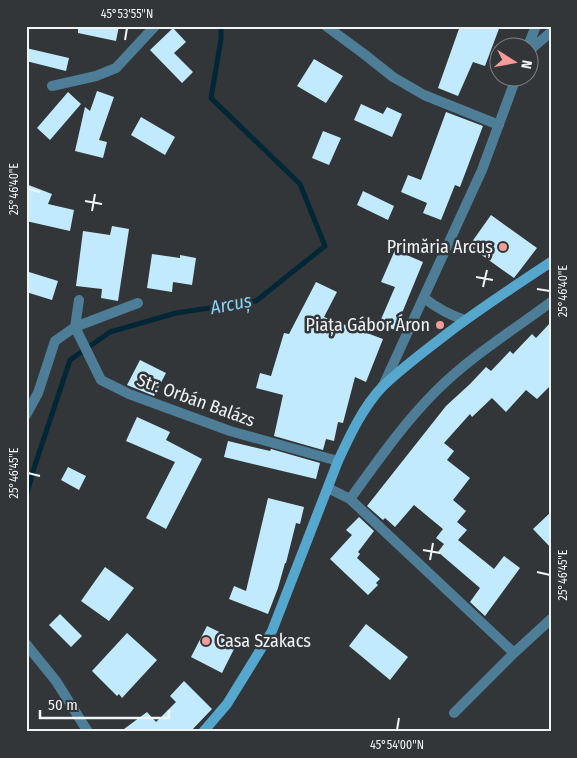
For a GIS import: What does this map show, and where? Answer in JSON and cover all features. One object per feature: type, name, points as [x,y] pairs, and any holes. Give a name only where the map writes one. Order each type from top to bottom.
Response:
[{"type":"street","points":[[52,86],[96,76],[116,68],[155,26]]},
{"type":"street","points":[[326,26],[364,54],[392,78],[424,95],[499,125]]},
{"type":"street","points":[[532,38],[536,26]]},
{"type":"street","points":[[540,40],[551,32]]},
{"type":"street","points":[[203,732],[227,704],[272,631],[338,461],[354,428],[382,387],[424,298],[472,193],[512,88]]},
{"type":"street","points":[[382,387],[419,355],[465,320],[551,262]]},
{"type":"street","points":[[424,298],[436,308],[449,315],[465,320]]},
{"type":"street","points":[[75,327],[79,300]]},
{"type":"street","points":[[26,415],[38,394],[55,341],[75,327],[138,302]]},
{"type":"street","points":[[350,500],[399,432],[436,392],[470,362],[551,302]]},
{"type":"street","name":"Str. Orbán Balázs","points":[[75,327],[101,380],[129,394],[230,432],[338,461]]},
{"type":"street","points":[[328,488],[350,500],[514,653]]},
{"type":"street","points":[[454,713],[551,619]]},
{"type":"street","points":[[26,644],[56,681],[88,732]]},
{"type":"building","points":[[78,26],[119,26],[116,41],[78,33]]},
{"type":"building","points":[[460,26],[500,26],[496,38],[490,38],[490,53],[485,66],[473,62],[458,96],[438,88]]},
{"type":"building","points":[[173,28],[186,42],[174,53],[193,72],[182,83],[150,50]]},
{"type":"building","points":[[26,48],[69,58],[66,71],[26,61]]},
{"type":"building","points":[[314,59],[343,76],[326,103],[297,86]]},
{"type":"building","points":[[97,91],[114,97],[99,140],[107,142],[103,158],[75,151],[85,107],[90,111]]},
{"type":"building","points":[[68,92],[81,104],[50,140],[37,128]]},
{"type":"building","points":[[361,104],[383,114],[387,107],[402,114],[392,137],[354,120]]},
{"type":"building","points":[[446,112],[483,126],[460,187],[455,185],[441,220],[423,213],[427,203],[401,192],[408,175],[421,180]]},
{"type":"building","points":[[141,117],[175,137],[165,155],[131,135]]},
{"type":"building","points":[[323,131],[341,138],[329,165],[312,158]]},
{"type":"building","points":[[26,184],[52,194],[48,204],[74,210],[70,231],[26,221]]},
{"type":"building","points":[[363,191],[394,206],[388,220],[357,205]]},
{"type":"building","name":"Primăria Arcuș","points":[[491,215],[537,248],[514,278],[469,246]]},
{"type":"building","points":[[112,226],[129,229],[118,301],[101,298],[102,289],[76,286],[83,231],[110,235]]},
{"type":"building","points":[[395,250],[423,262],[395,330],[379,324],[395,287],[381,282]]},
{"type":"building","points":[[152,254],[180,258],[180,255],[196,258],[192,285],[173,282],[172,292],[147,288]]},
{"type":"building","points":[[29,272],[58,281],[52,300],[26,292],[26,280]]},
{"type":"building","points":[[316,282],[337,292],[324,317],[383,339],[366,382],[355,377],[343,423],[338,422],[334,441],[326,439],[323,450],[274,436],[283,395],[256,388],[260,373],[271,376],[284,333],[289,334]]},
{"type":"building","points":[[551,322],[551,385],[537,399],[526,390],[506,412],[492,398],[472,417],[470,414],[444,443],[454,451],[447,460],[470,478],[453,500],[466,511],[457,522],[467,530],[458,540],[494,569],[504,556],[520,568],[485,616],[470,602],[480,588],[438,552],[444,544],[436,538],[443,529],[414,505],[395,527],[385,518],[383,520],[367,506],[446,406],[486,367],[491,371],[510,351],[513,354],[532,334],[536,338]]},
{"type":"building","points":[[140,360],[166,373],[154,396],[127,385]]},
{"type":"building","points":[[137,417],[170,432],[166,440],[202,459],[166,529],[146,518],[175,462],[126,441]]},
{"type":"building","points":[[228,441],[270,451],[271,449],[320,463],[316,479],[224,457]]},
{"type":"building","points":[[68,467],[86,476],[79,490],[61,480]]},
{"type":"building","points":[[268,498],[304,507],[300,524],[296,523],[286,563],[268,614],[229,599],[234,586],[246,591]]},
{"type":"building","points":[[551,512],[551,548],[533,529]]},
{"type":"building","points":[[359,517],[374,531],[358,552],[360,554],[357,558],[380,579],[376,583],[378,585],[368,595],[330,559],[352,535],[346,530]]},
{"type":"building","points":[[105,567],[134,588],[109,621],[81,601]]},
{"type":"building","points":[[60,614],[82,636],[71,647],[49,625]]},
{"type":"building","points":[[366,624],[408,657],[390,680],[349,646]]},
{"type":"building","points":[[207,626],[238,641],[222,673],[191,657]]},
{"type":"building","points":[[127,633],[157,660],[122,698],[119,694],[117,696],[92,671]]},
{"type":"building","points":[[184,681],[212,709],[190,732],[120,732],[147,712],[156,722],[176,702],[170,696]]},
{"type":"waterway","name":"Arcuș","points":[[26,497],[70,360],[110,332],[176,313],[256,301],[325,246],[300,184],[211,98],[221,39],[221,26]]},
{"type":"place","name":"Primăria Arcuș","points":[[503,247]]},
{"type":"place","name":"Piața Gábor Áron","points":[[440,325]]},
{"type":"place","name":"Casa Szakacs","points":[[206,641]]}]
